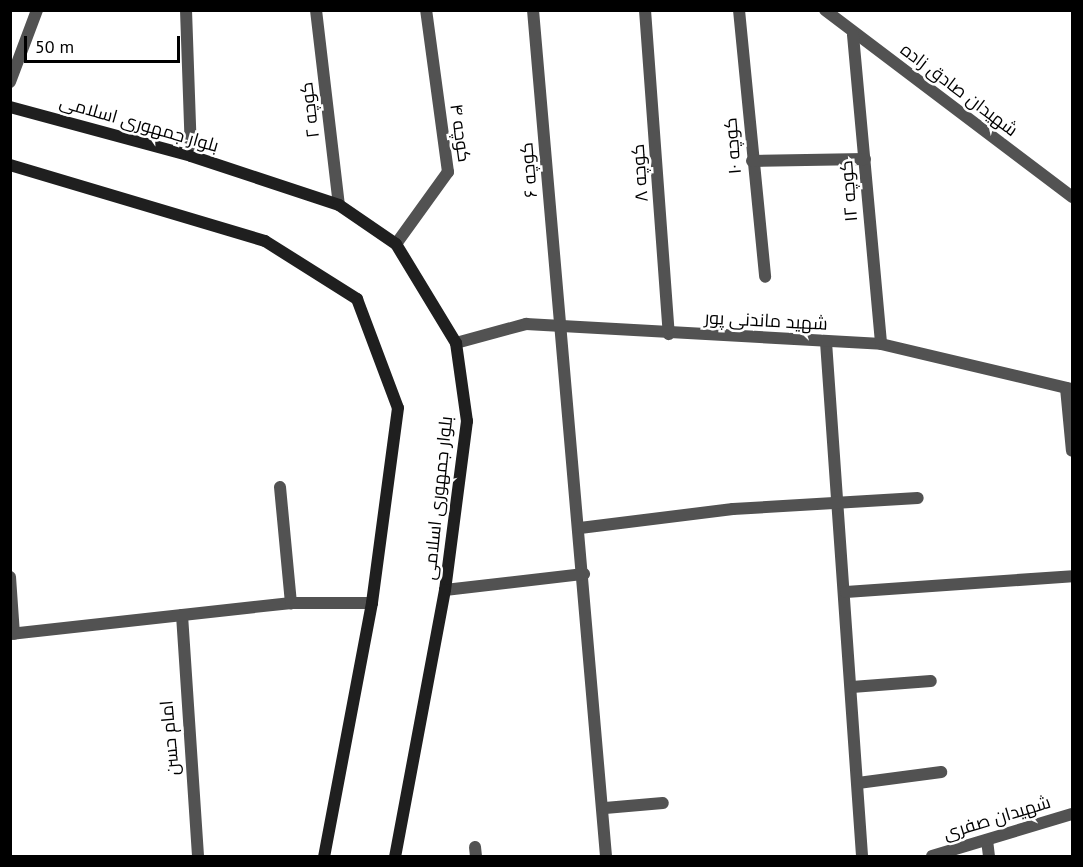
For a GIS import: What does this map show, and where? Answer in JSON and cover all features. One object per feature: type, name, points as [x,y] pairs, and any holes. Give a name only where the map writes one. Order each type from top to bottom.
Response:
[{"type":"main road","name":"بلوار جمهوری اسلامی","points":[[10,107],[191,156],[339,205],[396,243],[456,343],[467,421],[446,590],[395,856]]},
{"type":"main road","points":[[10,165],[265,241],[357,299],[398,408],[372,603],[324,856]]},
{"type":"street","points":[[10,82],[37,10]]},
{"type":"street","points":[[186,10],[191,156]]},
{"type":"street","name":"کوچه ۲","points":[[316,10],[339,205]]},
{"type":"street","name":"کوچه ۴","points":[[396,243],[448,172],[426,10]]},
{"type":"street","name":"کوچه ۶","points":[[533,10],[605,808],[606,856]]},
{"type":"street","name":"کوچه ۸","points":[[645,10],[669,334]]},
{"type":"street","name":"کوچه ۱۰","points":[[740,10],[752,161],[765,277]]},
{"type":"street","name":"شهیدان صادق زاده","points":[[825,10],[854,35],[1072,197]]},
{"type":"street","name":"کوچه ۱۲","points":[[854,35],[881,344]]},
{"type":"street","points":[[752,161],[865,159]]},
{"type":"street","name":"شهید ماندنی پور","points":[[456,343],[526,324],[669,334],[881,344],[1070,388]]},
{"type":"street","points":[[826,342],[840,502],[862,856]]},
{"type":"street","points":[[1070,388],[1072,452]]},
{"type":"street","points":[[280,487],[291,603]]},
{"type":"street","points":[[580,528],[840,502],[918,498]]},
{"type":"street","points":[[446,590],[584,574]]},
{"type":"street","points":[[846,592],[1072,576]]},
{"type":"street","points":[[10,577],[13,634],[291,603],[372,603]]},
{"type":"street","name":"امام حسن","points":[[182,615],[198,856]]},
{"type":"street","points":[[852,687],[931,681]]},
{"type":"street","points":[[858,783],[941,772]]},
{"type":"street","points":[[605,808],[663,803]]},
{"type":"street","name":"شهیدان صفری","points":[[932,856],[1072,814]]},
{"type":"street","points":[[987,840],[989,856]]}]
